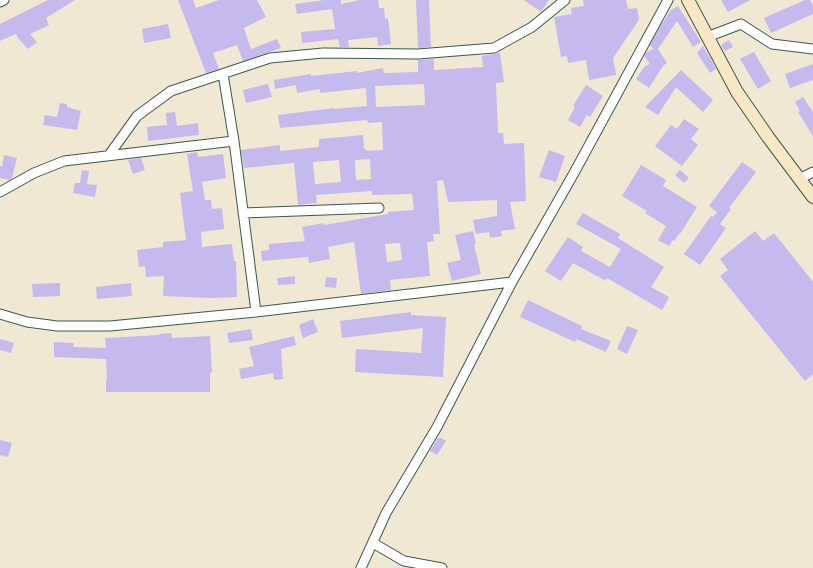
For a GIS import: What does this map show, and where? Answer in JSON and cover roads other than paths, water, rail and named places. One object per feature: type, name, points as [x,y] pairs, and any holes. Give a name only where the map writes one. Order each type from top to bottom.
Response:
[{"type":"street","points":[[0,2],[4,0]]},
{"type":"street","points":[[109,155],[137,116],[171,91],[270,58],[323,53],[418,54],[494,48],[532,27],[565,0]]},
{"type":"street","points":[[361,568],[386,513],[437,427],[512,282],[574,173],[668,0]]},
{"type":"street","points":[[688,0],[738,92],[768,137],[813,197]]},
{"type":"street","points":[[707,37],[742,24],[772,44],[813,49]]},
{"type":"street","points":[[223,74],[234,141],[256,312]]},
{"type":"street","points":[[0,192],[34,173],[64,161],[234,141]]},
{"type":"street","points":[[799,179],[813,172]]},
{"type":"street","points":[[243,213],[380,208]]},
{"type":"street","points":[[0,314],[27,322],[56,326],[110,326],[256,312],[512,282]]},
{"type":"street","points":[[373,543],[404,561],[442,568]]}]
